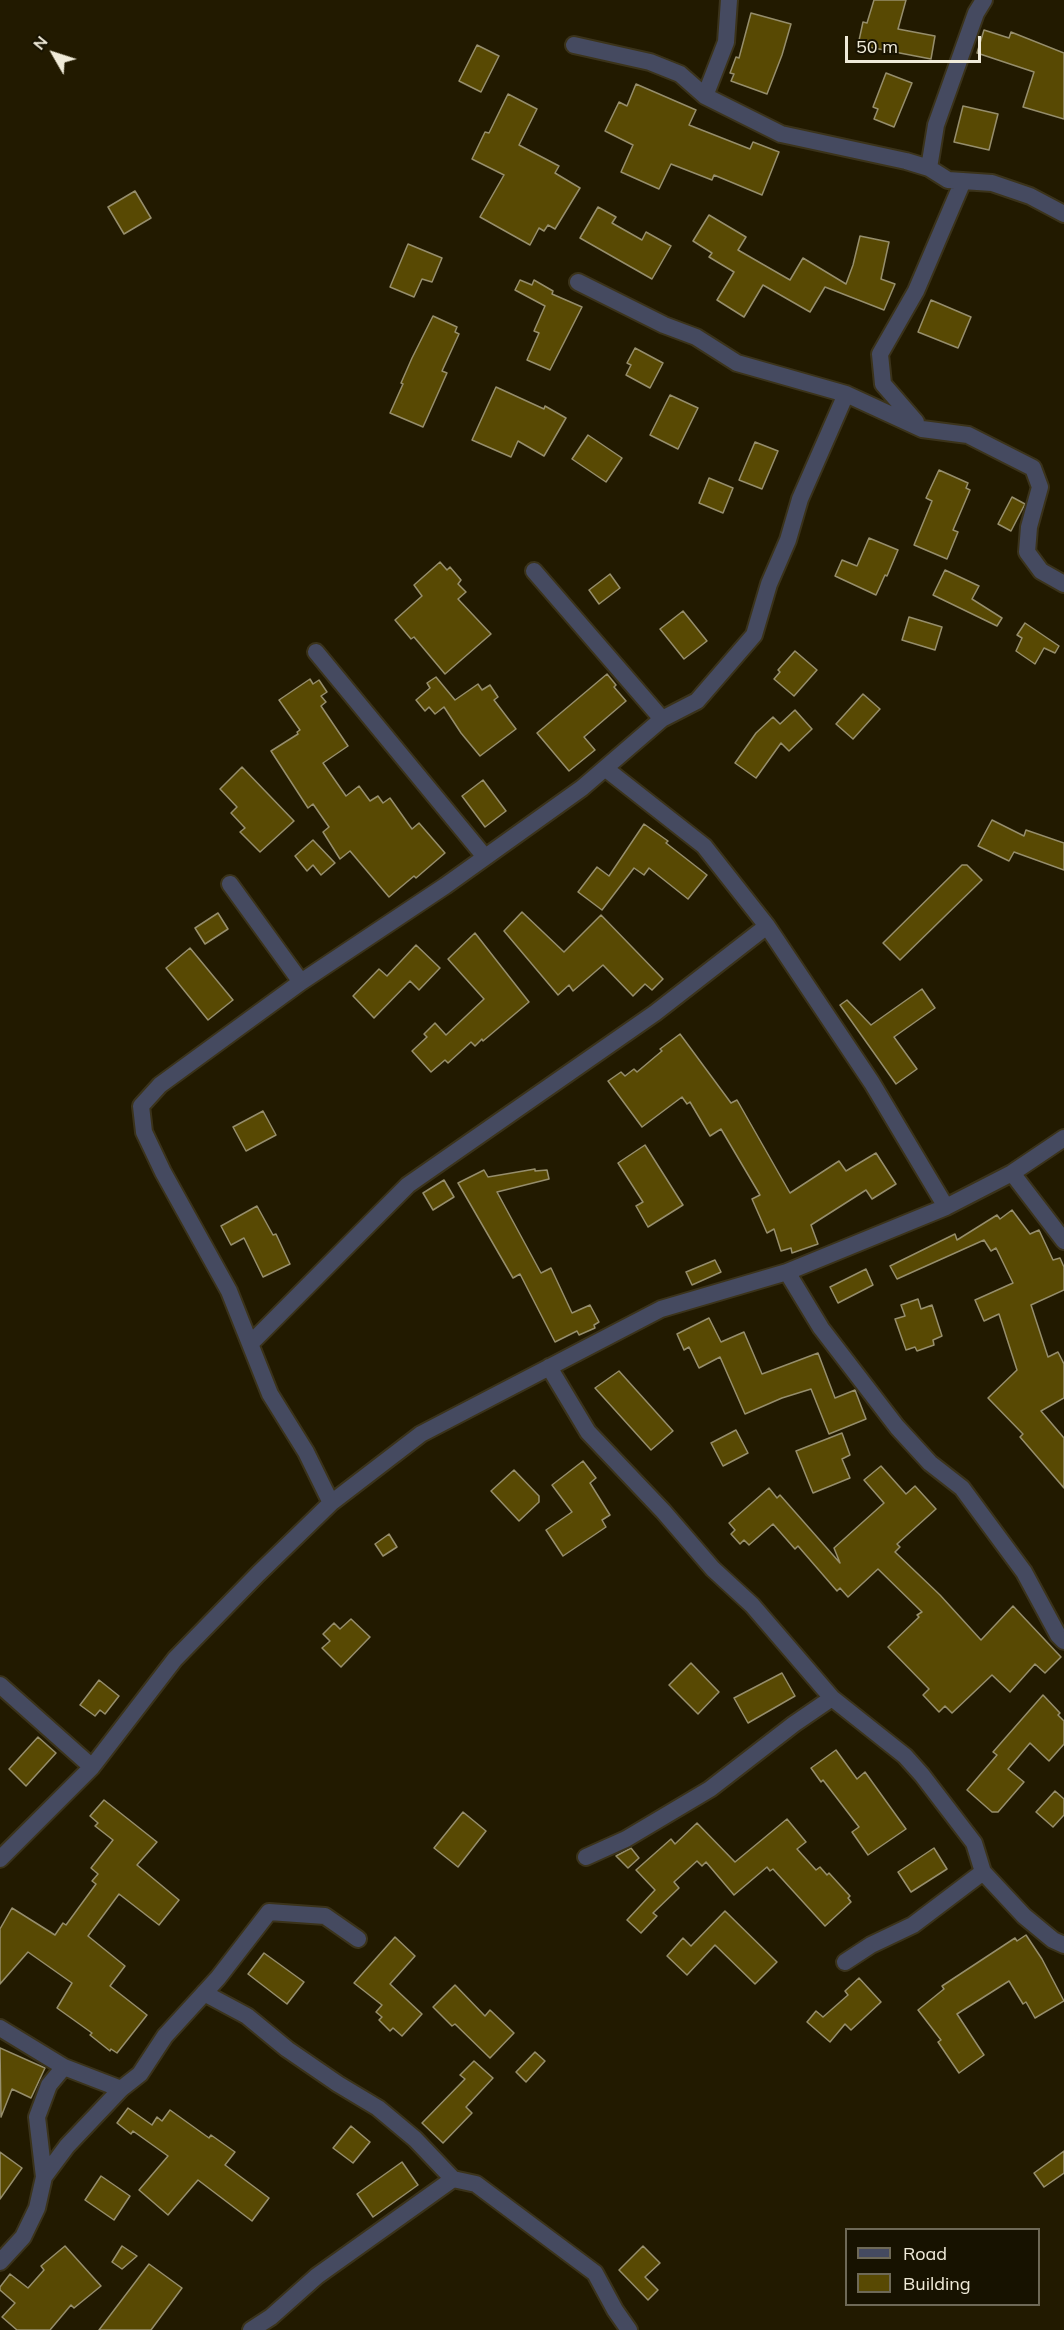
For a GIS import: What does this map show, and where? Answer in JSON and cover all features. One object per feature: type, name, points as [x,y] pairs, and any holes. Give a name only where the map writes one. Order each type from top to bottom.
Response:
[{"type":"street","points":[[705,96],[726,42],[729,0]]},
{"type":"street","points":[[929,168],[936,125],[976,13],[984,0]]},
{"type":"street","points":[[573,45],[650,62],[680,74],[705,96],[781,134],[828,142],[929,168],[948,180],[992,183],[1030,196],[1064,214]]},
{"type":"street","points":[[922,429],[883,384],[880,354],[916,291],[963,181]]},
{"type":"street","points":[[578,282],[664,325],[696,337],[737,363],[846,394],[922,429],[968,435],[1033,468],[1040,487],[1029,527],[1027,552],[1041,571],[1064,584]]},
{"type":"street","points":[[330,1503],[306,1452],[270,1394],[251,1343],[234,1308],[230,1291],[144,1132],[141,1106],[160,1085],[301,982],[485,857],[606,769],[662,719],[697,701],[754,635],[769,584],[788,540],[800,499],[846,394]]},
{"type":"street","points":[[534,571],[662,719]]},
{"type":"street","points":[[316,651],[485,857]]},
{"type":"street","points":[[606,769],[704,846],[767,926],[872,1083],[946,1207]]},
{"type":"street","points":[[230,884],[301,982]]},
{"type":"street","points":[[251,1343],[408,1185],[655,1013],[767,926]]},
{"type":"street","points":[[0,1859],[92,1767],[175,1659],[330,1503],[421,1434],[661,1309],[788,1272],[946,1207],[1012,1173],[1064,1138]]},
{"type":"street","points":[[1012,1173],[1064,1241]]},
{"type":"street","points":[[788,1272],[821,1328],[897,1427],[930,1463],[962,1488],[1024,1572],[1058,1635],[1064,1641]]},
{"type":"street","points":[[549,1367],[588,1432],[663,1511],[713,1569],[752,1605],[832,1698],[886,1739],[922,1775],[974,1843],[983,1872],[1024,1916],[1053,1940],[1064,1945]]},
{"type":"street","points":[[0,1685],[92,1767]]},
{"type":"street","points":[[586,1857],[626,1839],[710,1789],[785,1730],[832,1698]]},
{"type":"street","points":[[845,1962],[871,1945],[913,1925],[983,1872]]},
{"type":"street","points":[[44,2177],[68,2146],[121,2089],[140,2074],[165,2036],[269,1912],[325,1916],[358,1939]]},
{"type":"street","points":[[204,1992],[247,2016],[287,2049],[378,2108],[415,2139],[453,2179],[476,2184],[595,2273],[629,2330]]},
{"type":"street","points":[[0,2028],[64,2067],[121,2089]]},
{"type":"street","points":[[0,2262],[23,2237],[37,2208],[44,2177],[37,2117],[49,2085],[64,2067]]},
{"type":"street","points":[[251,2330],[272,2317],[317,2276],[453,2179]]},
{"type":"building","points":[[874,0],[906,0],[898,29],[935,36],[931,59],[858,45],[863,22],[867,23]]},
{"type":"building","points":[[751,13],[791,24],[767,94],[731,81],[734,74],[730,73],[736,57],[739,58]]},
{"type":"building","points":[[984,30],[1009,38],[1011,32],[1064,53],[1064,119],[1023,107],[1034,72],[977,53]]},
{"type":"building","points":[[477,45],[499,56],[481,92],[459,81]]},
{"type":"building","points":[[886,73],[912,83],[894,127],[874,119],[878,109],[873,107]]},
{"type":"building","points":[[636,84],[696,110],[689,125],[750,149],[753,142],[779,152],[762,195],[714,175],[712,180],[671,164],[659,189],[621,172],[633,145],[605,131],[619,102],[627,106]]},
{"type":"building","points":[[508,94],[537,109],[519,145],[559,166],[555,173],[580,188],[555,229],[548,225],[544,231],[539,228],[530,245],[480,217],[504,175],[472,159],[485,132],[489,133]]},
{"type":"building","points":[[963,106],[998,114],[989,150],[954,142]]},
{"type":"building","points":[[135,191],[151,218],[124,234],[108,207]]},
{"type":"building","points":[[598,207],[616,217],[612,223],[642,240],[646,232],[671,246],[652,279],[580,238]]},
{"type":"building","points":[[709,215],[746,237],[738,250],[790,280],[803,258],[846,284],[860,236],[889,242],[881,279],[895,284],[884,310],[825,287],[810,312],[763,285],[744,317],[717,300],[734,272],[709,257],[712,253],[693,241]]},
{"type":"building","points":[[408,244],[442,258],[432,282],[422,279],[414,297],[390,287]]},
{"type":"building","points":[[520,280],[532,285],[534,280],[553,291],[552,294],[582,307],[550,370],[527,360],[539,333],[534,331],[545,306],[515,290]]},
{"type":"building","points":[[931,300],[971,317],[958,348],[918,332]]},
{"type":"building","points":[[433,316],[457,327],[455,332],[459,334],[442,371],[447,373],[423,427],[390,413],[412,358]]},
{"type":"building","points":[[635,348],[663,363],[650,388],[626,375],[631,365],[627,363]]},
{"type":"building","points":[[496,387],[544,409],[545,406],[566,418],[544,456],[518,441],[511,457],[472,440]]},
{"type":"building","points":[[670,395],[698,408],[678,449],[650,435]]},
{"type":"building","points":[[588,435],[622,458],[606,482],[572,459]]},
{"type":"building","points":[[755,442],[778,451],[762,489],[739,480]]},
{"type":"building","points":[[939,470],[968,483],[966,488],[970,490],[953,530],[958,532],[947,559],[914,545],[932,501],[926,498]]},
{"type":"building","points":[[709,478],[733,488],[723,513],[699,503]]},
{"type":"building","points":[[1012,497],[1025,504],[1011,531],[998,524]]},
{"type":"building","points":[[869,538],[898,550],[876,595],[835,576],[842,560],[857,566]]},
{"type":"building","points":[[440,562],[447,570],[450,567],[461,580],[458,584],[466,592],[458,599],[491,634],[445,674],[414,637],[411,639],[395,620],[422,596],[414,585]]},
{"type":"building","points":[[945,570],[979,586],[972,599],[1002,618],[997,626],[933,595]]},
{"type":"building","points":[[610,574],[620,588],[599,604],[589,590]]},
{"type":"building","points":[[683,611],[707,641],[684,659],[660,629]]},
{"type":"building","points":[[909,617],[942,627],[935,650],[902,640]]},
{"type":"building","points":[[1025,623],[1059,646],[1055,653],[1044,648],[1035,664],[1016,651],[1022,638],[1017,635]]},
{"type":"building","points":[[795,651],[817,670],[794,696],[774,679],[780,672],[778,670]]},
{"type":"building","points":[[607,674],[626,701],[584,737],[595,750],[569,771],[537,733]]},
{"type":"building","points":[[436,677],[455,700],[478,684],[482,690],[490,685],[498,697],[494,700],[516,729],[480,756],[444,707],[435,714],[429,707],[425,711],[416,700],[430,688],[427,683]]},
{"type":"building","points":[[310,679],[313,684],[319,680],[327,692],[321,696],[326,702],[321,706],[348,746],[323,763],[346,796],[359,786],[370,801],[378,796],[383,803],[390,798],[412,829],[419,823],[445,853],[389,897],[350,851],[340,859],[323,832],[329,827],[313,804],[308,808],[271,751],[298,734],[300,730],[279,700]]},
{"type":"building","points":[[863,694],[880,709],[853,739],[836,724]]},
{"type":"building","points":[[795,710],[812,729],[789,751],[781,743],[756,778],[735,763],[756,733],[773,717],[780,724]]},
{"type":"building","points":[[242,767],[294,821],[260,852],[240,832],[245,828],[231,813],[237,807],[220,789]]},
{"type":"building","points":[[483,780],[506,811],[485,827],[462,796]]},
{"type":"building","points":[[992,820],[1024,836],[1026,830],[1064,843],[1064,870],[1014,852],[1009,861],[978,846]]},
{"type":"building","points":[[644,824],[668,841],[666,843],[707,875],[688,899],[649,868],[644,875],[634,868],[602,910],[578,892],[597,867],[609,876]]},
{"type":"building","points":[[313,840],[335,863],[321,875],[313,865],[307,871],[295,856]]},
{"type":"building","points":[[962,865],[967,865],[982,880],[900,960],[883,943]]},
{"type":"building","points":[[522,912],[564,952],[601,915],[663,979],[652,990],[645,984],[633,996],[603,965],[573,991],[569,985],[558,995],[504,931]]},
{"type":"building","points":[[218,913],[228,929],[205,944],[195,928]]},
{"type":"building","points":[[475,933],[529,1002],[483,1041],[482,1039],[475,1046],[471,1042],[448,1063],[445,1060],[431,1072],[412,1051],[427,1037],[424,1034],[435,1023],[446,1035],[484,999],[448,959]]},
{"type":"building","points":[[416,945],[440,968],[419,990],[410,981],[374,1018],[353,996],[379,969],[387,976]]},
{"type":"building","points":[[190,948],[233,1000],[208,1020],[166,968]]},
{"type":"building","points":[[922,989],[935,1008],[894,1037],[917,1069],[896,1084],[840,1005],[847,1000],[871,1025]]},
{"type":"building","points":[[680,1034],[731,1103],[737,1100],[790,1193],[839,1161],[846,1171],[876,1153],[896,1184],[872,1199],[866,1190],[811,1225],[818,1244],[792,1253],[791,1248],[781,1251],[774,1229],[767,1233],[752,1199],[760,1195],[721,1129],[710,1136],[690,1102],[687,1104],[682,1097],[642,1127],[608,1081],[621,1072],[625,1076],[634,1069],[637,1072],[662,1051],[660,1049]]},
{"type":"building","points":[[263,1111],[276,1135],[246,1151],[233,1127]]},
{"type":"building","points":[[645,1145],[683,1205],[648,1227],[636,1206],[643,1202],[618,1163]]},
{"type":"building","points":[[535,1169],[535,1171],[547,1170],[549,1179],[497,1192],[541,1273],[551,1268],[572,1313],[590,1305],[599,1322],[594,1325],[595,1328],[579,1335],[577,1331],[555,1342],[520,1274],[513,1278],[458,1183],[484,1170],[488,1177]]},
{"type":"building","points":[[444,1180],[454,1197],[433,1210],[423,1193]]},
{"type":"building","points":[[257,1206],[273,1235],[276,1234],[290,1264],[263,1277],[244,1238],[231,1245],[221,1226]]},
{"type":"building","points":[[1012,1210],[1030,1234],[1039,1230],[1053,1260],[1060,1258],[1064,1267],[1064,1290],[1031,1305],[1048,1357],[1058,1352],[1064,1364],[1064,1398],[1041,1411],[1064,1438],[1064,1488],[1020,1437],[1023,1434],[988,1398],[1017,1370],[999,1314],[984,1321],[975,1300],[1013,1283],[996,1248],[991,1251],[984,1240],[897,1279],[890,1266],[955,1234],[957,1240],[997,1215],[1000,1219]]},
{"type":"building","points":[[715,1260],[721,1272],[692,1285],[686,1272]]},
{"type":"building","points":[[866,1269],[873,1285],[838,1303],[830,1287]]},
{"type":"building","points":[[918,1299],[921,1309],[932,1305],[942,1336],[933,1340],[934,1345],[917,1351],[915,1347],[906,1350],[895,1319],[905,1316],[901,1305]]},
{"type":"building","points":[[709,1318],[721,1342],[744,1332],[762,1374],[818,1353],[835,1398],[855,1390],[866,1419],[829,1434],[811,1389],[782,1398],[745,1414],[720,1357],[699,1368],[689,1347],[684,1350],[677,1334]]},
{"type":"building","points":[[619,1371],[673,1431],[651,1450],[595,1388]]},
{"type":"building","points":[[736,1430],[748,1453],[723,1466],[711,1443]]},
{"type":"building","points":[[842,1433],[850,1455],[842,1459],[850,1478],[813,1493],[796,1451]]},
{"type":"building","points":[[583,1461],[596,1478],[590,1483],[610,1515],[602,1520],[606,1527],[563,1556],[546,1530],[572,1512],[552,1485]]},
{"type":"building","points":[[881,1466],[906,1494],[915,1486],[936,1509],[897,1544],[900,1547],[895,1552],[940,1595],[981,1640],[1013,1606],[1061,1657],[1045,1673],[1035,1664],[1010,1692],[992,1675],[952,1713],[945,1706],[939,1712],[923,1695],[929,1689],[888,1647],[922,1612],[878,1569],[848,1597],[840,1588],[837,1591],[798,1546],[795,1549],[773,1524],[749,1545],[744,1540],[740,1544],[731,1534],[735,1530],[729,1523],[769,1488],[777,1498],[780,1495],[840,1563],[834,1548],[884,1503],[864,1480]]},
{"type":"building","points":[[514,1470],[539,1496],[539,1502],[519,1521],[491,1491]]},
{"type":"building","points":[[389,1534],[397,1547],[383,1556],[375,1544]]},
{"type":"building","points":[[351,1619],[370,1637],[341,1667],[322,1648],[330,1641],[323,1634],[334,1623],[340,1629]]},
{"type":"building","points":[[691,1663],[719,1692],[698,1714],[669,1685]]},
{"type":"building","points":[[782,1673],[795,1696],[748,1723],[734,1698]]},
{"type":"building","points":[[99,1680],[119,1696],[105,1714],[100,1710],[95,1716],[80,1705]]},
{"type":"building","points":[[1043,1695],[1060,1713],[1058,1715],[1064,1721],[1064,1744],[1049,1761],[1030,1743],[1008,1769],[1024,1782],[998,1812],[992,1812],[967,1790],[997,1755],[993,1752]]},
{"type":"building","points":[[38,1737],[56,1753],[26,1786],[9,1769]]},
{"type":"building","points":[[836,1750],[857,1779],[865,1772],[906,1829],[868,1855],[852,1832],[859,1827],[811,1768]]},
{"type":"building","points":[[1055,1791],[1064,1799],[1064,1815],[1053,1827],[1036,1812]]},
{"type":"building","points":[[104,1800],[157,1842],[137,1865],[179,1900],[159,1925],[119,1894],[88,1936],[125,1966],[110,1986],[147,2015],[117,2053],[111,2049],[110,2051],[90,2035],[92,2033],[57,2008],[72,1983],[28,1952],[0,1984],[0,1929],[12,1908],[55,1935],[63,1923],[66,1925],[96,1884],[92,1881],[98,1874],[91,1868],[113,1840],[95,1826],[98,1823],[90,1816]]},
{"type":"building","points":[[463,1812],[486,1831],[458,1867],[434,1848]]},
{"type":"building","points":[[787,1819],[806,1842],[797,1849],[816,1870],[820,1867],[827,1875],[829,1873],[850,1896],[848,1898],[851,1902],[825,1926],[773,1869],[770,1871],[767,1867],[734,1895],[706,1862],[702,1866],[697,1861],[674,1882],[679,1888],[653,1913],[657,1916],[641,1933],[627,1920],[655,1890],[636,1870],[671,1839],[675,1844],[697,1823],[735,1862]]},
{"type":"building","points":[[631,1848],[639,1858],[628,1868],[616,1856]]},
{"type":"building","points":[[934,1848],[947,1869],[911,1892],[898,1872]]},
{"type":"building","points":[[725,1911],[777,1962],[755,1984],[715,1945],[687,1975],[667,1956],[683,1938],[691,1946]]},
{"type":"building","points":[[1026,1935],[1042,1959],[1064,2001],[1035,2018],[1026,2002],[1023,2004],[1009,1981],[957,2014],[984,2055],[959,2073],[938,2042],[941,2040],[918,2010],[944,1989],[942,1986],[1015,1938],[1017,1941]]},
{"type":"building","points":[[395,1937],[415,1956],[390,1984],[422,2014],[402,2036],[393,2028],[390,2031],[379,2020],[382,2017],[376,2012],[382,2005],[354,1983]]},
{"type":"building","points":[[264,1953],[304,1982],[287,2004],[248,1974]]},
{"type":"building","points":[[859,1978],[881,2002],[851,2030],[845,2024],[830,2042],[807,2022],[816,2011],[823,2017],[848,1995],[845,1991]]},
{"type":"building","points":[[455,1985],[485,2016],[490,2010],[514,2033],[490,2058],[455,2024],[452,2026],[433,2007]]},
{"type":"building","points":[[0,2048],[45,2068],[31,2098],[12,2089],[1,2117]]},
{"type":"building","points":[[535,2052],[545,2061],[526,2082],[516,2072]]},
{"type":"building","points":[[474,2061],[493,2078],[466,2107],[472,2113],[443,2143],[422,2123],[465,2079],[460,2075]]},
{"type":"building","points":[[128,2108],[152,2125],[157,2117],[162,2121],[170,2110],[209,2138],[211,2135],[235,2152],[225,2165],[269,2198],[252,2221],[198,2180],[168,2215],[139,2190],[168,2156],[133,2131],[131,2134],[117,2123]]},
{"type":"building","points":[[351,2126],[370,2142],[353,2163],[333,2148]]},
{"type":"building","points":[[1064,2151],[1064,2173],[1044,2187],[1034,2173]]},
{"type":"building","points":[[0,2152],[22,2168],[0,2199]]},
{"type":"building","points":[[402,2162],[418,2185],[373,2217],[357,2194]]},
{"type":"building","points":[[101,2176],[130,2196],[114,2220],[85,2200]]},
{"type":"building","points":[[65,2246],[101,2286],[74,2308],[71,2305],[50,2330],[17,2330],[2,2317],[15,2303],[0,2290],[0,2287],[10,2274],[28,2288],[44,2270],[41,2266]]},
{"type":"building","points":[[122,2246],[137,2256],[122,2269],[112,2262]]},
{"type":"building","points":[[643,2246],[660,2263],[645,2277],[658,2290],[648,2300],[619,2270]]},
{"type":"building","points":[[149,2264],[182,2288],[151,2330],[99,2330]]}]
